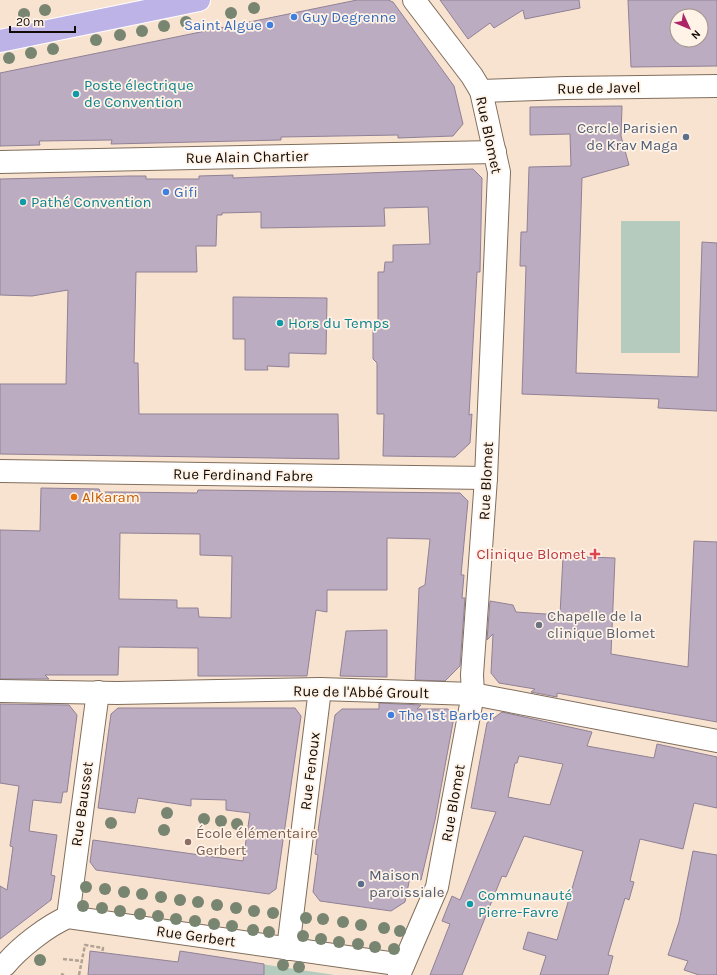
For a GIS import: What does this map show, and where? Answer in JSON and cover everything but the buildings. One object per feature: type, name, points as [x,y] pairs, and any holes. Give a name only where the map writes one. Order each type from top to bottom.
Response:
[{"type":"main road","points":[[0,41],[199,0]]},
{"type":"street","name":"Rue Blomet","points":[[401,970],[437,887],[473,694],[472,675],[486,478],[498,172],[481,91],[472,76],[414,0]]},
{"type":"street","name":"Rue de Javel","points":[[481,91],[717,86]]},
{"type":"street","name":"Rue Alain Chartier","points":[[0,162],[495,152]]},
{"type":"street","name":"Rue Ferdinand Fabre","points":[[0,471],[486,478]]},
{"type":"street","name":"Rue de l'Abbé Groult","points":[[0,691],[98,692],[320,689],[473,694],[717,741]]},
{"type":"street","name":"Rue Fenoux","points":[[288,949],[320,689]]},
{"type":"street","name":"Rue Bausset","points":[[68,917],[98,692]]},
{"type":"street","name":"Rue Gerbert","points":[[68,917],[288,949],[318,951],[401,970]]},
{"type":"street","points":[[4,969],[12,956],[56,922],[68,917]]},
{"type":"path","points":[[79,975],[85,946],[103,948],[102,953]]},
{"type":"path","points":[[63,959],[82,961]]},
{"type":"green space","points":[[621,221],[680,221],[680,353],[621,353]]},
{"type":"green space","points":[[261,964],[335,975],[260,975]]},
{"type":"place","name":"Guy Degrenne","points":[[294,17]]},
{"type":"place","name":"Saint Algue","points":[[270,25]]},
{"type":"place","name":"Poste électrique de Convention","points":[[76,94]]},
{"type":"place","name":"Cercle Parisien de Krav Maga","points":[[686,137]]},
{"type":"place","name":"Gifi","points":[[166,192]]},
{"type":"place","name":"Pathé Convention","points":[[23,202]]},
{"type":"place","name":"Hors du Temps","points":[[280,323]]},
{"type":"place","name":"AlKaram","points":[[74,497]]},
{"type":"place","name":"Clinique Blomet","points":[[595,554]]},
{"type":"place","name":"Chapelle de la clinique Blomet","points":[[539,625]]},
{"type":"place","name":"The 1st Barber","points":[[391,715]]},
{"type":"place","name":"École élémentaire Gerbert","points":[[188,842]]},
{"type":"place","name":"Maison paroissiale","points":[[361,884]]},
{"type":"place","name":"Communauté Pierre-Favre","points":[[470,904]]}]
